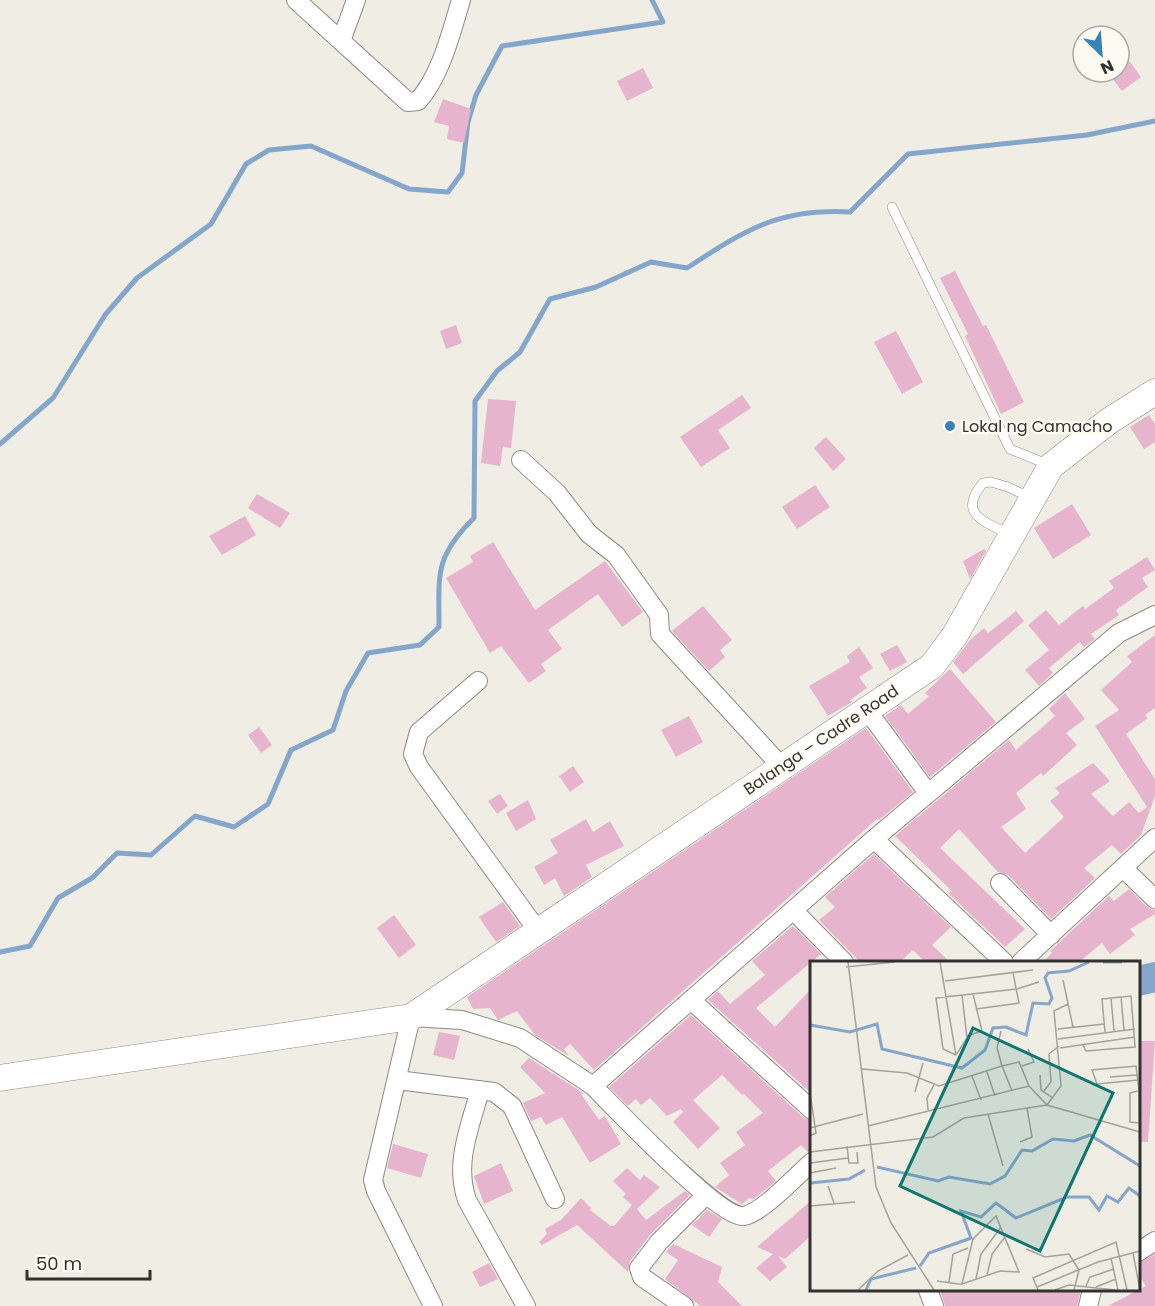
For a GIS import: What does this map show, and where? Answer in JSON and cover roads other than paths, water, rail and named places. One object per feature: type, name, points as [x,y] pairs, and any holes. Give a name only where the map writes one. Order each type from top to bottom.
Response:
[{"type":"street","points":[[296,0],[408,102],[418,101],[425,92],[449,37],[461,0]]},
{"type":"street","points":[[341,41],[356,0]]},
{"type":"street","name":"Balanga – Cadre Road","points":[[411,1017],[936,662],[955,635],[1051,466],[1109,421],[1155,392]]},
{"type":"street","points":[[521,460],[557,493],[589,534],[601,546],[616,555],[659,615],[660,634],[782,767]]},
{"type":"street","points":[[593,1086],[928,793],[1119,633],[1155,615]]},
{"type":"street","points":[[478,681],[419,732],[413,754],[419,767],[538,931]]},
{"type":"street","points":[[867,710],[928,793]]},
{"type":"street","points":[[1023,961],[1155,838]]},
{"type":"street","points":[[874,839],[1002,961]]},
{"type":"street","points":[[1123,868],[1155,899]]},
{"type":"street","points":[[1000,883],[1051,935]]},
{"type":"street","points":[[794,911],[842,961]]},
{"type":"street","points":[[692,1001],[810,1108]]},
{"type":"street","points":[[411,1017],[373,1180],[376,1191],[433,1306]]},
{"type":"street","points":[[0,1078],[411,1017],[462,1020],[520,1038],[593,1086],[706,1196],[729,1213],[743,1216],[758,1209],[810,1164]]},
{"type":"street","points":[[397,1080],[494,1092],[512,1107],[555,1199]]},
{"type":"street","points":[[480,1090],[462,1157],[461,1183],[467,1200],[526,1306]]},
{"type":"street","points":[[684,1306],[642,1277],[639,1268],[659,1242],[706,1196]]},
{"type":"street","points":[[1140,1251],[1155,1241]]},
{"type":"street","points":[[928,1291],[934,1306]]},
{"type":"street","points":[[1088,1306],[1092,1291]]},
{"type":"lane","points":[[892,207],[1010,449],[1051,466]]},
{"type":"lane","points":[[1012,535],[986,523],[974,513],[971,503],[974,494],[983,483],[991,482],[1033,500]]},
{"type":"waterway","points":[[0,444],[53,398],[105,315],[137,278],[211,224],[246,164],[269,150],[311,146],[409,189],[448,192],[462,173],[468,122],[476,95],[502,46],[663,22],[652,0]]},
{"type":"waterway","points":[[0,952],[30,946],[58,898],[92,878],[117,853],[151,855],[195,816],[234,827],[268,804],[291,750],[333,730],[346,691],[368,653],[420,645],[439,627],[440,580],[445,556],[461,532],[474,518],[475,401],[497,371],[520,352],[550,299],[596,287],[651,262],[687,268],[745,233],[783,218],[825,212],[850,212],[908,154],[1087,135],[1155,121]]},
{"type":"waterway","points":[[1140,981],[1155,977]]},
{"type":"place","name":"Lokal ng Camacho","points":[[950,426]]}]
